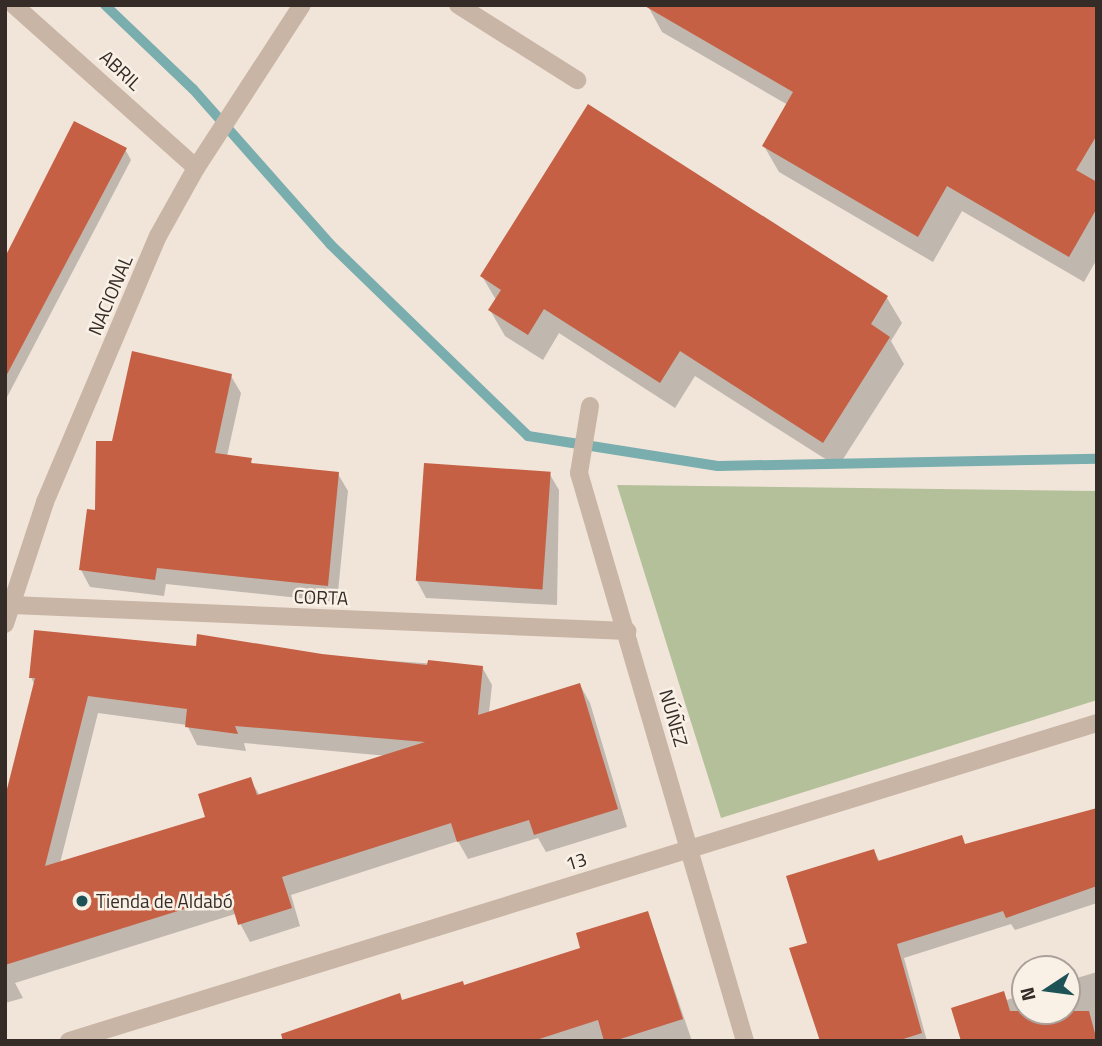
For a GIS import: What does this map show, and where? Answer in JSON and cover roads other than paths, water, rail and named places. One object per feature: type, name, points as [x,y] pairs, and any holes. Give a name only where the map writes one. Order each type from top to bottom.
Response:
[{"type":"street","name":"ABRIL","points":[[15,5],[196,167]]},
{"type":"street","name":"NACIONAL","points":[[5,624],[45,502],[158,236],[196,167],[302,5]]},
{"type":"street","points":[[458,5],[577,80]]},
{"type":"street","name":"NÚÑEZ","points":[[590,406],[579,473],[746,1041]]},
{"type":"street","name":"CORTA","points":[[12,605],[627,631]]},
{"type":"street","name":"13","points":[[69,1041],[1097,723]]},
{"type":"waterway","points":[[105,5],[193,89],[330,244],[528,436],[718,466],[1097,459]]},
{"type":"place","name":"Tienda de Aldabó","points":[[82,901]]}]
